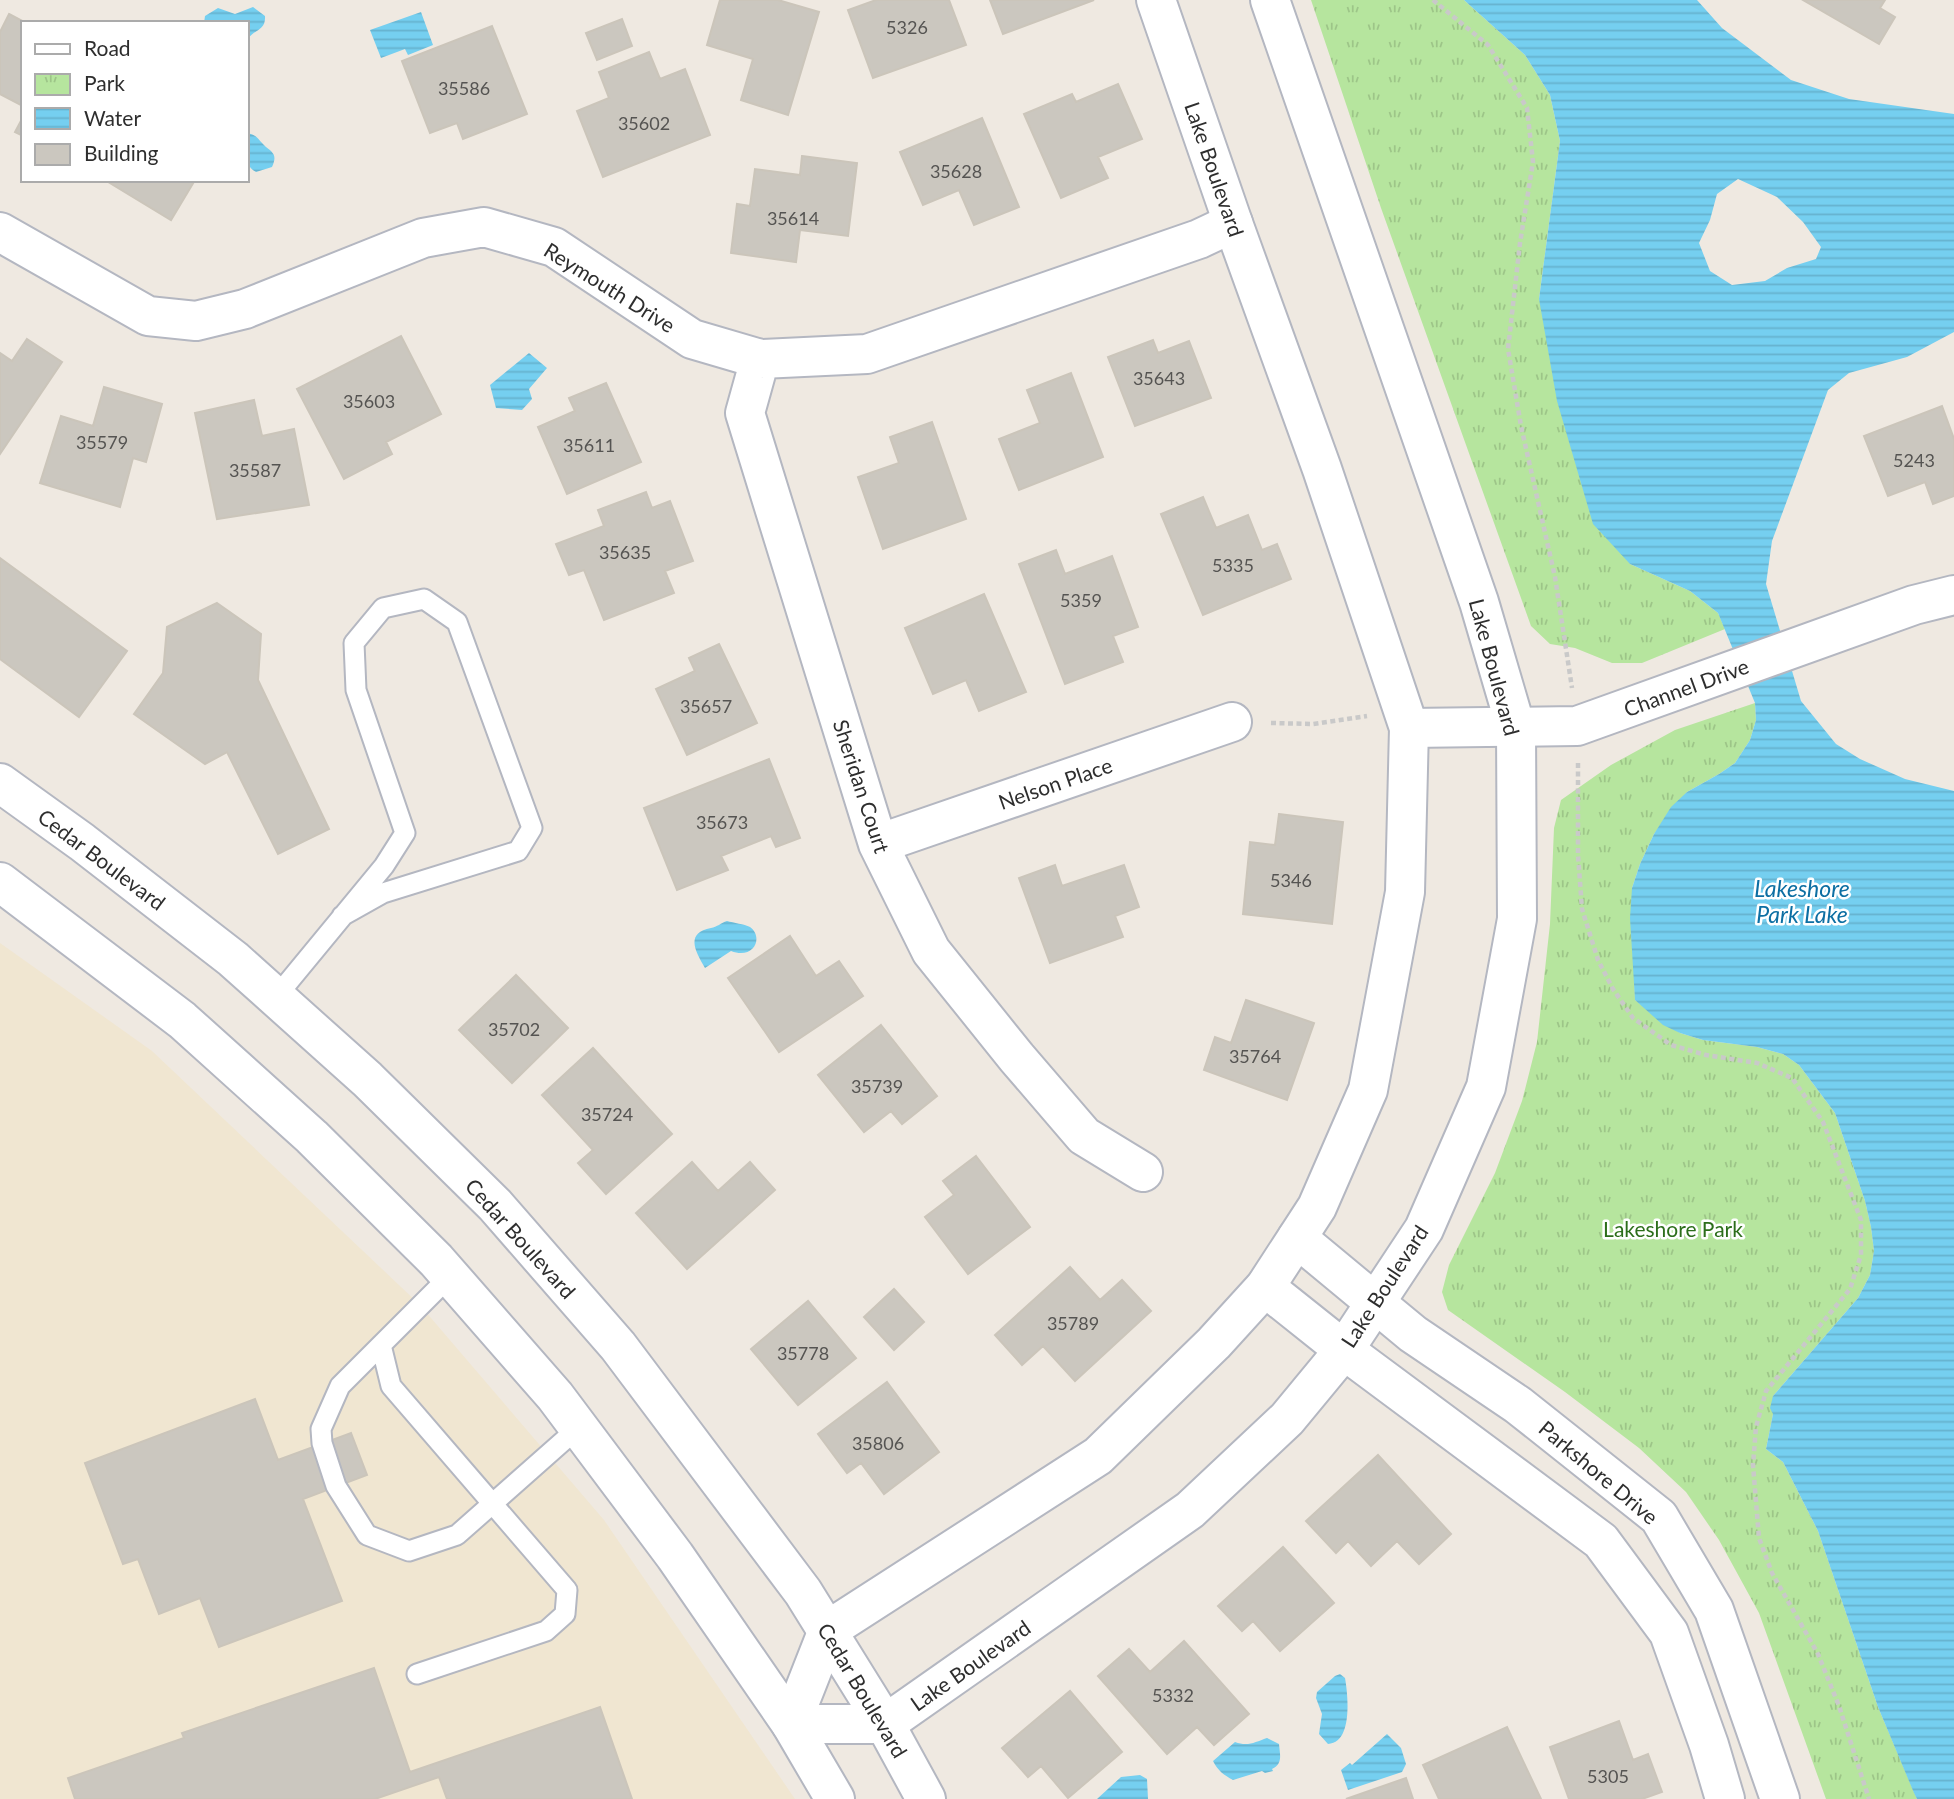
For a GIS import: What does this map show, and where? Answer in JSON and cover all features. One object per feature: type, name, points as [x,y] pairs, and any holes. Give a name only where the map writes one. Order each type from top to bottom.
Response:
[{"type":"street","name":"Lake Boulevard","points":[[828,1630],[1098,1455],[1214,1343],[1265,1287],[1317,1207],[1368,1090],[1405,892],[1409,729],[1322,469],[1156,0]]},
{"type":"street","name":"Lake Boulevard","points":[[885,1724],[1190,1510],[1287,1419],[1344,1350],[1424,1229],[1486,1087],[1517,919],[1516,728],[1479,602],[1270,0]]},
{"type":"street","name":"Reymouth Drive","points":[[0,232],[148,316],[196,321],[245,309],[423,238],[484,227],[554,247],[692,338],[760,359],[867,354],[1199,239],[1233,223]]},
{"type":"street","name":"Sheridan Court","points":[[760,359],[745,413],[878,844],[931,951],[1017,1058],[1084,1136],[1143,1172]]},
{"type":"street","name":"Channel Drive","points":[[1409,729],[1577,726],[1914,604],[1954,594]]},
{"type":"street","name":"Nelson Place","points":[[878,844],[1231,722]]},
{"type":"street","name":"Cedar Boulevard","points":[[0,783],[82,842],[222,951],[276,997],[367,1079],[495,1205],[618,1346],[803,1592],[885,1724],[926,1799]]},
{"type":"street","points":[[0,882],[182,1020],[312,1137],[450,1276],[555,1396],[675,1556],[791,1724],[834,1799]]},
{"type":"street","name":"Parkshore Drive","points":[[1297,1237],[1413,1334],[1518,1405],[1659,1517],[1714,1610],[1780,1799]]},
{"type":"street","points":[[1265,1287],[1344,1350],[1601,1541],[1669,1633],[1709,1745],[1725,1799]]},
{"type":"street","points":[[791,1724],[828,1630]]},
{"type":"street","points":[[791,1724],[885,1724]]},
{"type":"lane","points":[[276,997],[342,916],[384,866],[405,833],[356,690],[354,643],[383,608],[424,599],[457,622],[532,828],[518,851],[383,893],[342,916]]},
{"type":"lane","points":[[450,1276],[340,1386],[321,1429],[322,1443],[336,1486],[367,1535],[410,1551],[457,1535],[578,1427]]},
{"type":"lane","points":[[381,1345],[391,1386],[567,1590],[565,1614],[546,1631],[417,1674]]},
{"type":"path","points":[[1433,0],[1488,45],[1527,108],[1533,162],[1520,243],[1508,349],[1521,426],[1555,577],[1577,726],[1578,855],[1582,909],[1598,960],[1633,1018],[1671,1045],[1706,1055],[1757,1063],[1793,1078],[1823,1122],[1861,1220],[1861,1255],[1850,1289],[1766,1391],[1756,1427],[1753,1465],[1759,1538],[1772,1573],[1822,1664],[1839,1706],[1869,1799]]},
{"type":"path","points":[[1231,722],[1313,724],[1378,714],[1409,729]]},
{"type":"shaded area","points":[[0,943],[152,1051],[419,1304],[604,1520],[795,1799],[0,1799]]},
{"type":"green space","points":[[1311,0],[1464,0],[1525,55],[1550,95],[1560,141],[1539,299],[1630,564],[1690,591],[1718,613],[1725,629],[1642,663],[1612,663],[1575,648],[1550,644],[1531,626],[1381,208]]},
{"type":"green space","name":"Lakeshore Park","points":[[1755,703],[1756,720],[1750,740],[1735,763],[1687,792],[1654,834],[1640,864],[1632,888],[1635,1000],[1680,1033],[1703,1040],[1757,1047],[1783,1054],[1799,1065],[1835,1113],[1865,1201],[1871,1227],[1874,1251],[1870,1275],[1858,1298],[1773,1396],[1773,1414],[1766,1449],[1783,1462],[1818,1531],[1878,1707],[1917,1799],[1826,1799],[1759,1613],[1719,1540],[1686,1492],[1639,1448],[1448,1310],[1442,1292],[1449,1265],[1495,1173],[1522,1101],[1537,1042],[1550,924],[1554,828],[1561,800],[1611,765],[1675,730]]},
{"type":"water","name":"Lakeshore Park Lake","points":[[1464,0],[1697,0],[1722,28],[1791,80],[1849,99],[1954,114],[1954,332],[1907,357],[1849,373],[1828,390],[1772,541],[1766,584],[1801,701],[1836,744],[1860,759],[1905,779],[1954,791],[1954,1799],[1917,1799],[1878,1707],[1818,1531],[1783,1462],[1766,1449],[1773,1414],[1770,1408],[1773,1396],[1858,1298],[1870,1275],[1874,1251],[1871,1227],[1865,1201],[1835,1113],[1799,1065],[1783,1054],[1757,1047],[1703,1040],[1680,1033],[1663,1025],[1635,1000],[1630,918],[1632,888],[1640,864],[1671,807],[1687,792],[1735,763],[1750,740],[1756,720],[1755,703],[1718,613],[1690,591],[1630,564],[1593,524],[1557,401],[1539,299],[1560,141],[1550,95],[1525,55]],"holes":[[[1738,179],[1777,197],[1803,222],[1821,247],[1816,259],[1787,268],[1765,281],[1732,285],[1710,271],[1699,243],[1710,220],[1717,194]]]},
{"type":"water","points":[[253,7],[265,16],[264,25],[248,39],[248,21],[204,21],[205,16],[218,8],[235,14]]},
{"type":"water","points":[[421,12],[433,45],[408,55],[405,49],[381,58],[370,30]]},
{"type":"water","points":[[248,133],[256,136],[274,157],[272,167],[256,172],[249,165]]},
{"type":"water","points":[[529,353],[547,368],[529,389],[532,399],[522,410],[496,408],[490,385]]},
{"type":"water","points":[[727,921],[750,927],[756,936],[754,946],[746,952],[731,951],[705,968],[694,944],[695,938],[703,930]]},
{"type":"water","points":[[1340,1674],[1345,1678],[1347,1717],[1342,1736],[1336,1742],[1328,1744],[1319,1734],[1322,1714],[1316,1698],[1317,1692]]},
{"type":"water","points":[[1387,1734],[1401,1748],[1406,1764],[1402,1772],[1348,1790],[1341,1770],[1350,1763],[1352,1765]]},
{"type":"water","points":[[1267,1738],[1279,1744],[1280,1759],[1273,1771],[1262,1771],[1233,1780],[1213,1761],[1235,1742],[1248,1744]]},
{"type":"water","points":[[1140,1775],[1147,1779],[1148,1799],[1097,1799],[1121,1777]]},
{"type":"building","points":[[720,0],[778,0],[819,12],[788,115],[741,100],[753,59],[707,45]]},
{"type":"building","points":[[876,0],[949,0],[966,45],[873,78],[848,10]]},
{"type":"building","points":[[990,0],[1094,0],[1003,34]]},
{"type":"building","points":[[1803,0],[1885,0],[1880,8],[1895,17],[1879,44]]},
{"type":"building","points":[[9,14],[22,21],[21,105],[0,94],[0,32]]},
{"type":"building","points":[[622,19],[632,46],[597,60],[586,33]]},
{"type":"building","points":[[492,26],[527,114],[463,139],[457,123],[430,133],[402,61]]},
{"type":"building","points":[[649,52],[660,79],[685,69],[710,135],[603,177],[577,111],[609,98],[599,72]]},
{"type":"building","points":[[1118,84],[1142,139],[1098,157],[1108,178],[1061,198],[1024,114],[1072,94],[1076,102]]},
{"type":"building","points":[[982,118],[1019,207],[974,225],[959,190],[923,205],[900,152]]},
{"type":"building","points":[[21,121],[21,135],[15,132]]},
{"type":"building","points":[[802,156],[857,163],[848,236],[800,230],[796,262],[731,253],[737,204],[750,206],[755,169],[800,175]]},
{"type":"building","points":[[108,182],[194,182],[171,220]]},
{"type":"building","points":[[401,336],[441,414],[386,442],[392,454],[344,479],[297,389]]},
{"type":"building","points":[[27,339],[62,362],[0,454],[0,353],[12,361]]},
{"type":"building","points":[[1153,340],[1158,353],[1189,341],[1211,398],[1135,426],[1108,357]]},
{"type":"building","points":[[1071,373],[1103,457],[1019,490],[999,439],[1040,423],[1027,390]]},
{"type":"building","points":[[606,383],[641,462],[567,494],[538,427],[575,411],[569,398]]},
{"type":"building","points":[[104,387],[162,404],[146,462],[133,458],[120,507],[40,483],[61,416],[93,426]]},
{"type":"building","points":[[254,400],[262,436],[294,429],[309,505],[217,519],[195,413]]},
{"type":"building","points":[[1942,406],[1954,439],[1954,496],[1933,504],[1925,482],[1888,496],[1864,436]]},
{"type":"building","points":[[932,422],[966,519],[883,549],[858,477],[899,463],[890,437]]},
{"type":"building","points":[[646,492],[652,508],[670,501],[693,561],[665,571],[674,593],[604,620],[584,570],[569,575],[556,544],[604,526],[598,510]]},
{"type":"building","points":[[1203,497],[1216,528],[1248,515],[1262,550],[1277,544],[1291,579],[1203,615],[1161,514]]},
{"type":"building","points":[[1056,550],[1065,574],[1112,556],[1138,627],[1113,636],[1123,662],[1065,684],[1019,564]]},
{"type":"building","points":[[0,558],[127,651],[79,717],[0,659]]},
{"type":"building","points":[[984,594],[1026,692],[979,711],[966,680],[933,694],[905,628]]},
{"type":"building","points":[[217,603],[261,634],[258,680],[329,829],[278,854],[227,752],[205,764],[134,714],[163,673],[167,627]]},
{"type":"building","points":[[719,644],[757,723],[687,755],[656,689],[695,671],[689,658]]},
{"type":"building","points":[[769,759],[800,838],[776,847],[771,836],[721,856],[728,870],[677,890],[644,808]]},
{"type":"building","points":[[1279,814],[1343,822],[1332,924],[1243,914],[1250,842],[1275,845]]},
{"type":"building","points":[[1055,865],[1062,886],[1124,865],[1139,907],[1115,916],[1123,937],[1050,963],[1019,878]]},
{"type":"building","points":[[790,936],[816,976],[839,961],[863,996],[779,1052],[728,978]]},
{"type":"building","points":[[516,975],[568,1028],[512,1083],[459,1030]]},
{"type":"building","points":[[1246,1000],[1314,1023],[1287,1100],[1204,1070],[1215,1037],[1231,1043]]},
{"type":"building","points":[[881,1025],[937,1096],[902,1124],[891,1111],[864,1132],[818,1075]]},
{"type":"building","points":[[593,1048],[672,1134],[606,1194],[578,1163],[593,1150],[542,1095]]},
{"type":"building","points":[[976,1156],[1030,1227],[968,1274],[925,1217],[954,1195],[943,1181]]},
{"type":"building","points":[[692,1162],[718,1191],[750,1162],[775,1190],[687,1269],[636,1213]]},
{"type":"building","points":[[1070,1267],[1100,1300],[1122,1280],[1151,1311],[1075,1381],[1043,1346],[1022,1365],[995,1335]]},
{"type":"building","points":[[894,1289],[924,1322],[894,1350],[864,1317]]},
{"type":"building","points":[[808,1301],[856,1358],[798,1405],[751,1349]]},
{"type":"building","points":[[887,1382],[939,1452],[884,1494],[861,1463],[847,1473],[818,1434]]},
{"type":"building","points":[[255,1399],[278,1460],[351,1433],[367,1475],[303,1499],[342,1601],[219,1647],[200,1598],[159,1614],[138,1559],[123,1564],[85,1463]]},
{"type":"building","points":[[1378,1455],[1451,1534],[1419,1564],[1397,1541],[1371,1566],[1348,1541],[1336,1553],[1306,1521]]},
{"type":"building","points":[[1283,1547],[1334,1603],[1280,1651],[1253,1621],[1242,1631],[1218,1606]]},
{"type":"building","points":[[1184,1641],[1249,1714],[1214,1745],[1197,1727],[1167,1754],[1098,1676],[1129,1649],[1150,1672]]},
{"type":"building","points":[[374,1668],[410,1772],[600,1707],[632,1799],[447,1799],[439,1777],[375,1799],[75,1799],[68,1778],[184,1738],[182,1733]]},
{"type":"building","points":[[1070,1691],[1122,1752],[1068,1798],[1041,1766],[1028,1777],[1002,1748]]},
{"type":"building","points":[[1619,1721],[1633,1760],[1648,1754],[1662,1792],[1642,1799],[1569,1799],[1550,1747]]},
{"type":"building","points":[[1507,1727],[1541,1799],[1439,1799],[1423,1765]]},
{"type":"building","points":[[1406,1778],[1413,1799],[1346,1799]]}]
